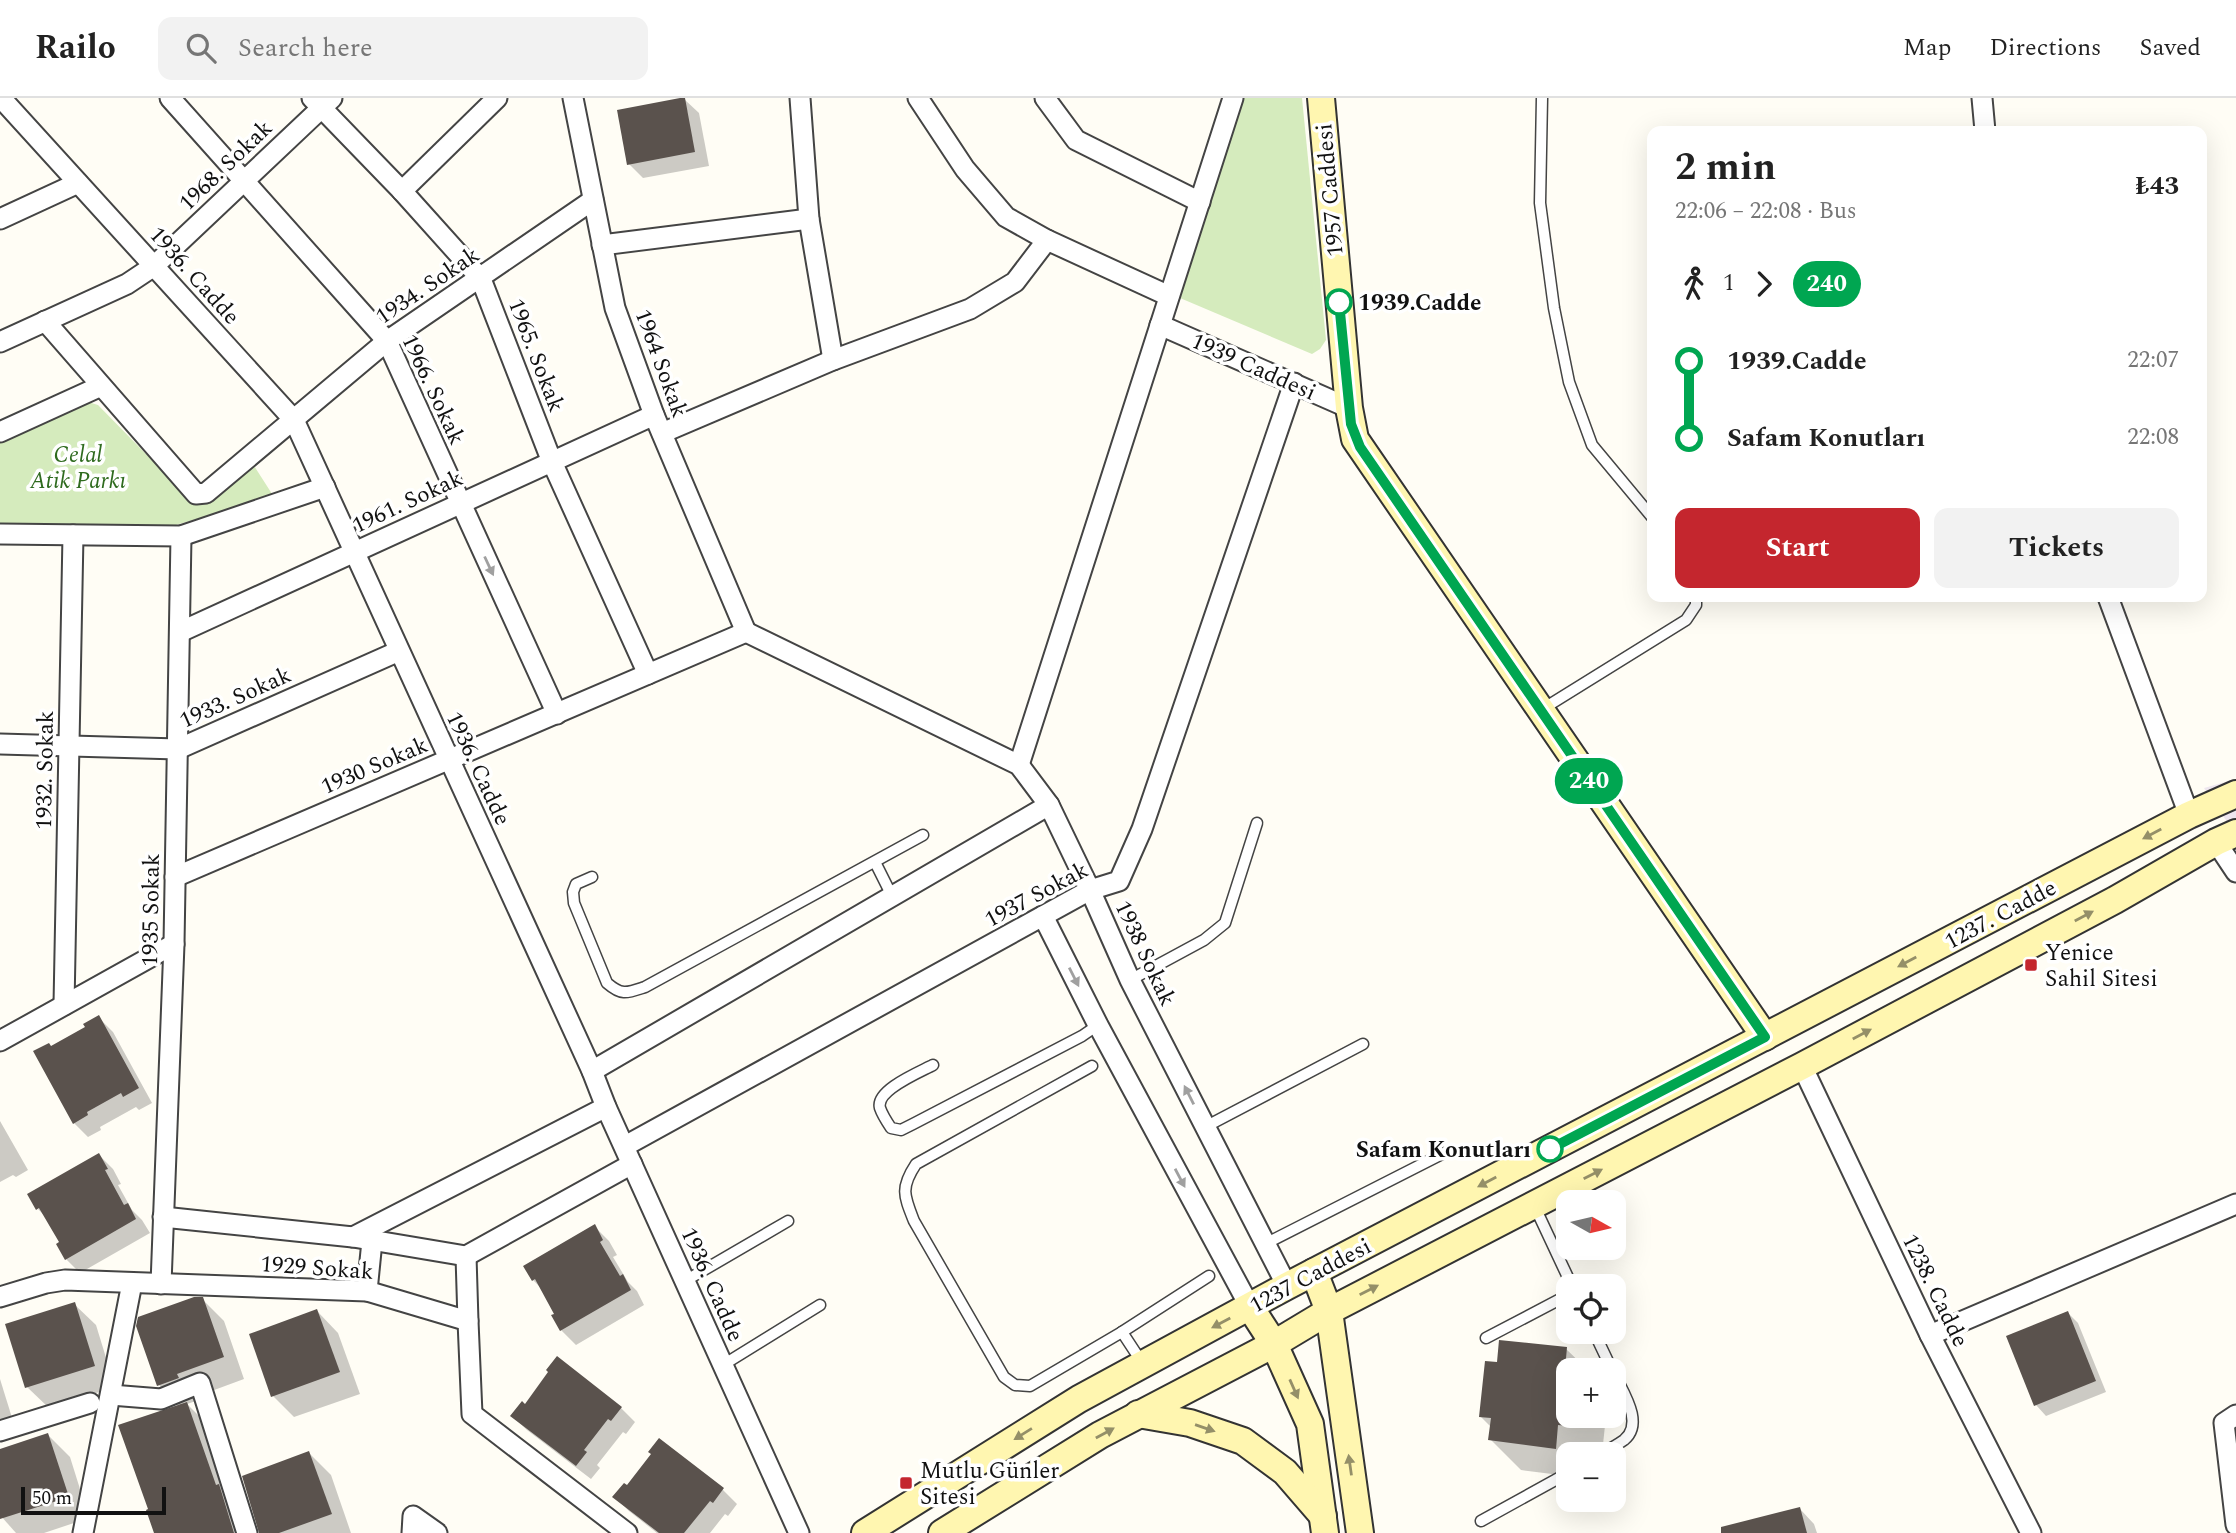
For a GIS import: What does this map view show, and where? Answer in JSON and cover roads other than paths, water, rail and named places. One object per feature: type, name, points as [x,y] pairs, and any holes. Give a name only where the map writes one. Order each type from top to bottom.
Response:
[{"type":"street","name":"1936. Cadde","points":[[1,98],[294,420],[592,1071],[799,1533]]},
{"type":"street","name":"1966. Sokak","points":[[170,98],[387,341],[556,714]]},
{"type":"street","points":[[402,191],[497,98]]},
{"type":"street","name":"1964 Sokak","points":[[573,98],[615,308],[658,424],[746,632]]},
{"type":"street","points":[[800,98],[809,219],[833,360]]},
{"type":"street","points":[[918,98],[965,169],[1006,217],[1047,240],[1169,296]]},
{"type":"street","points":[[1045,98],[1076,140],[1200,202]]},
{"type":"street","points":[[1019,765],[1233,98]]},
{"type":"street","name":"1957 Caddesi","points":[[1321,98],[1349,408]]},
{"type":"street","points":[[1982,98],[1985,126]]},
{"type":"street","name":"1968. Sokak","points":[[0,342],[127,284],[154,266],[244,181],[322,101]]},
{"type":"street","name":"1965. Sokak","points":[[322,101],[481,279],[552,461],[648,674]]},
{"type":"street","points":[[0,219],[78,183]]},
{"type":"street","name":"1934. Sokak","points":[[101,386],[196,494],[206,494],[387,341],[593,200]]},
{"type":"street","points":[[603,245],[809,219]]},
{"type":"street","name":"1961. Sokak","points":[[180,632],[552,461],[970,309],[1015,282],[1047,240]]},
{"type":"street","points":[[0,432],[101,386],[45,321]]},
{"type":"street","name":"1939 Caddesi","points":[[1160,325],[1349,408]]},
{"type":"street","name":"1937 Sokak","points":[[466,1256],[629,1155],[1043,916],[1090,890],[1119,881],[1142,829],[1294,383]]},
{"type":"street","points":[[1349,408],[1353,432],[1360,447],[1765,1037]]},
{"type":"street","points":[[0,534],[181,536],[325,486]]},
{"type":"street","name":"1932. Sokak","points":[[64,1005],[73,535]]},
{"type":"street","name":"1935 Sokak","points":[[161,1284],[174,944],[181,536]]},
{"type":"street","points":[[2110,602],[2189,815]]},
{"type":"street","name":"1938 Sokak","points":[[746,632],[1019,765],[1049,805],[1130,980],[1287,1286]]},
{"type":"street","name":"1930 Sokak","points":[[175,877],[746,632]]},
{"type":"street","name":"1933. Sokak","points":[[0,744],[178,749],[399,651]]},
{"type":"street","name":"1237. Cadde","points":[[1765,1037],[2189,815],[2236,794]]},
{"type":"street","points":[[592,1071],[1049,805]]},
{"type":"street","points":[[2226,837],[2236,872]]},
{"type":"street","name":"1237. Cadde","points":[[1802,1066],[2115,900],[2226,837]]},
{"type":"street","points":[[1043,916],[1098,1025],[1250,1307],[1274,1344],[1310,1424],[1324,1525]]},
{"type":"street","points":[[0,1041],[174,944]]},
{"type":"street","name":"1237 Caddesi","points":[[865,1533],[1079,1399],[1287,1286],[1765,1037]]},
{"type":"street","name":"1237 Caddesi","points":[[943,1533],[1138,1414],[1274,1344],[1329,1311],[1802,1066]]},
{"type":"street","name":"1238. Cadde","points":[[1802,1066],[1930,1335],[2031,1533]]},
{"type":"street","points":[[363,1239],[606,1107]]},
{"type":"street","points":[[1930,1335],[2236,1204]]},
{"type":"street","points":[[163,1217],[363,1239],[466,1256],[472,1413],[627,1533]]},
{"type":"street","points":[[363,1239],[367,1291]]},
{"type":"street","points":[[1314,1272],[1329,1311],[1360,1533]]},
{"type":"street","name":"1929 Sokak","points":[[0,1297],[55,1280],[367,1291],[468,1321]]},
{"type":"street","points":[[83,1533],[132,1283]]},
{"type":"street","points":[[111,1395],[161,1399],[200,1383],[247,1533]]},
{"type":"street","points":[[0,1431],[90,1403]]},
{"type":"street","points":[[1138,1414],[1190,1423],[1243,1441],[1285,1472],[1324,1525]]},
{"type":"street","points":[[2236,1415],[2224,1423],[2236,1524]]},
{"type":"street","points":[[412,1533],[413,1517],[437,1533]]},
{"type":"lane","points":[[1542,98],[1540,203],[1554,308],[1569,382],[1592,445],[1647,511]]},
{"type":"lane","points":[[1541,710],[1686,620],[1696,602]]},
{"type":"lane","points":[[1130,980],[1204,940],[1225,923],[1257,822]]},
{"type":"lane","points":[[592,877],[576,884],[574,902],[607,983],[618,992],[629,993],[645,987],[923,835]]},
{"type":"lane","points":[[875,862],[892,896]]},
{"type":"lane","points":[[933,1065],[889,1089],[880,1098],[879,1106],[891,1128],[901,1130],[913,1125],[1083,1036],[1098,1025]]},
{"type":"lane","points":[[1205,1127],[1363,1044]]},
{"type":"lane","points":[[1092,1066],[916,1164],[907,1177],[903,1194],[914,1221],[1004,1377],[1014,1384],[1030,1386],[1122,1332],[1209,1276]]},
{"type":"lane","points":[[1265,1244],[1444,1153]]},
{"type":"lane","points":[[1534,1205],[1566,1274]]},
{"type":"lane","points":[[685,1281],[788,1222]]},
{"type":"lane","points":[[1486,1338],[1556,1301]]},
{"type":"lane","points":[[723,1365],[820,1305]]},
{"type":"lane","points":[[1122,1332],[1143,1365]]},
{"type":"lane","points":[[1620,1442],[1627,1438],[1632,1425],[1632,1413],[1626,1400]]},
{"type":"lane","points":[[1481,1521],[1556,1480]]},
{"type":"place","name":"1939.Cadde","points":[[1339,302]]},
{"type":"place","name":"Yenice Sahil Sitesi","points":[[2031,965]]},
{"type":"place","name":"Safam Konutları","points":[[1550,1149]]},
{"type":"place","name":"Mutlu Günler Sitesi","points":[[906,1483]]},
{"type":"park label","name":"Celal Atik Parkı","points":[[78,467]]}]
